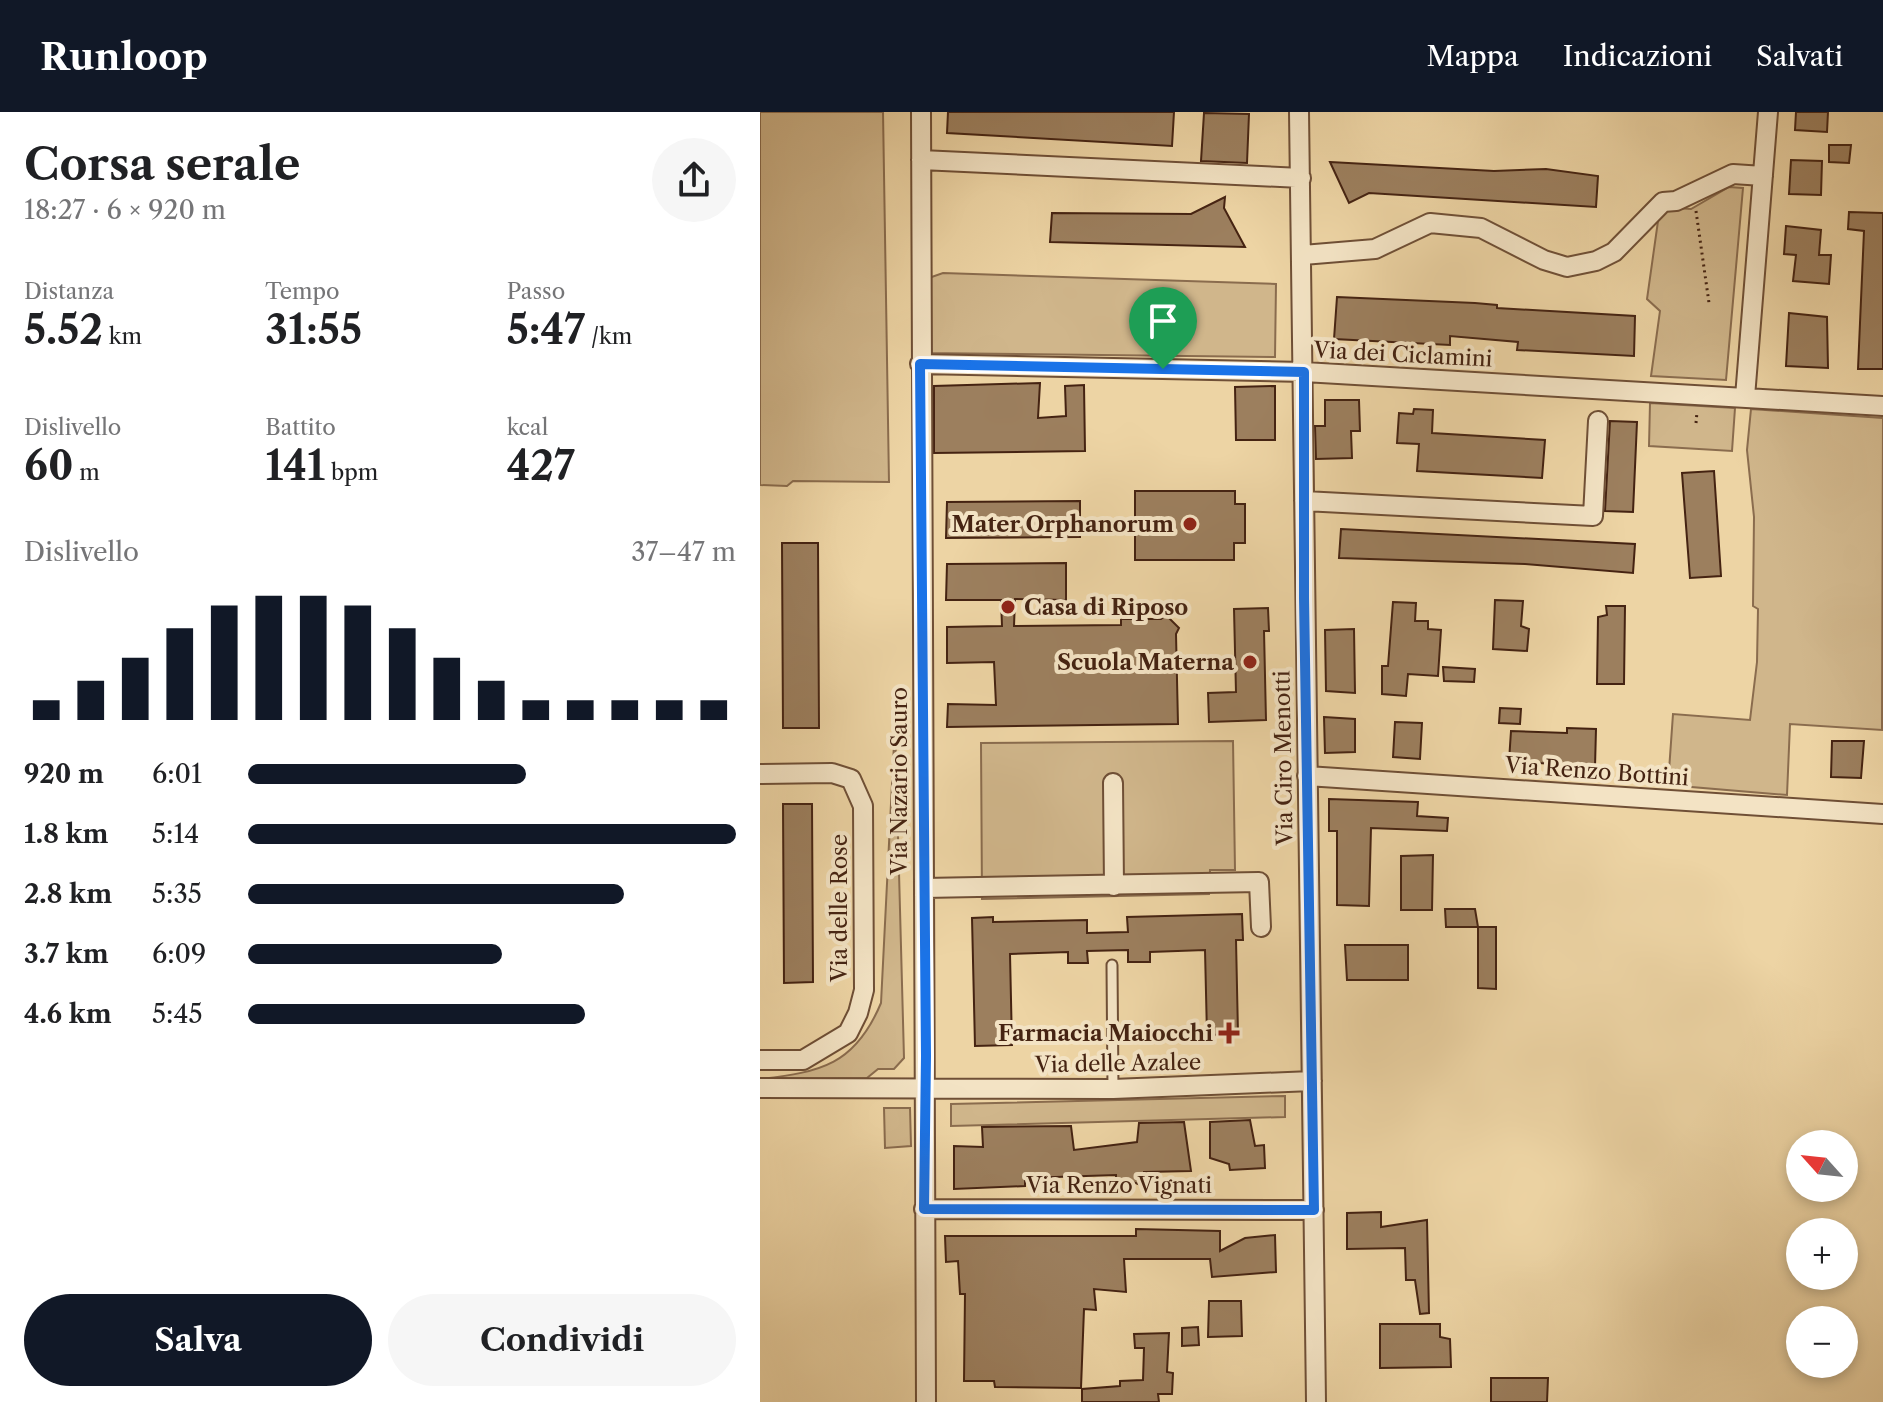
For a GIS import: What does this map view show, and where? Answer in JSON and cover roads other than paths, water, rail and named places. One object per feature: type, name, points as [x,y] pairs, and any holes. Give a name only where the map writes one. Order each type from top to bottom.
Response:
[{"type":"street","name":"Via Nazario Sauro","points":[[921,112],[926,1402]]},
{"type":"street","name":"Via Ciro Menotti","points":[[1299,112],[1316,1402]]},
{"type":"street","points":[[1745,397],[1768,112]]},
{"type":"street","points":[[921,160],[1301,178]]},
{"type":"street","points":[[1303,255],[1375,249],[1430,223],[1481,228],[1544,260],[1567,267],[1596,261],[1614,252],[1663,202],[1694,193],[1733,174],[1763,176]]},
{"type":"street","name":"Via dei Ciclamini","points":[[920,364],[1304,372],[1883,406]]},
{"type":"street","points":[[1304,501],[1593,516],[1598,421]]},
{"type":"street","name":"Via delle Rose","points":[[760,774],[832,773],[851,779],[863,806],[864,990],[848,1033],[803,1060],[760,1060]]},
{"type":"street","name":"Via Renzo Bottini","points":[[1307,776],[1883,814]]},
{"type":"street","points":[[1113,783],[1114,886]]},
{"type":"street","points":[[924,888],[1259,882],[1261,927]]},
{"type":"street","name":"Via delle Azalee","points":[[925,1089],[1113,1089],[1312,1081]]},
{"type":"street","points":[[760,1088],[925,1089]]},
{"type":"street","name":"Via Renzo Vignati","points":[[924,1209],[1314,1210]]},
{"type":"lane","points":[[1112,965],[1113,1089]]},
{"type":"place","name":"Mater Orphanorum","points":[[1190,524]]},
{"type":"place","name":"Casa di Riposo","points":[[1008,607]]},
{"type":"place","name":"Scuola Materna","points":[[1250,662]]},
{"type":"place","name":"Farmacia Maiocchi","points":[[1229,1033]]}]
